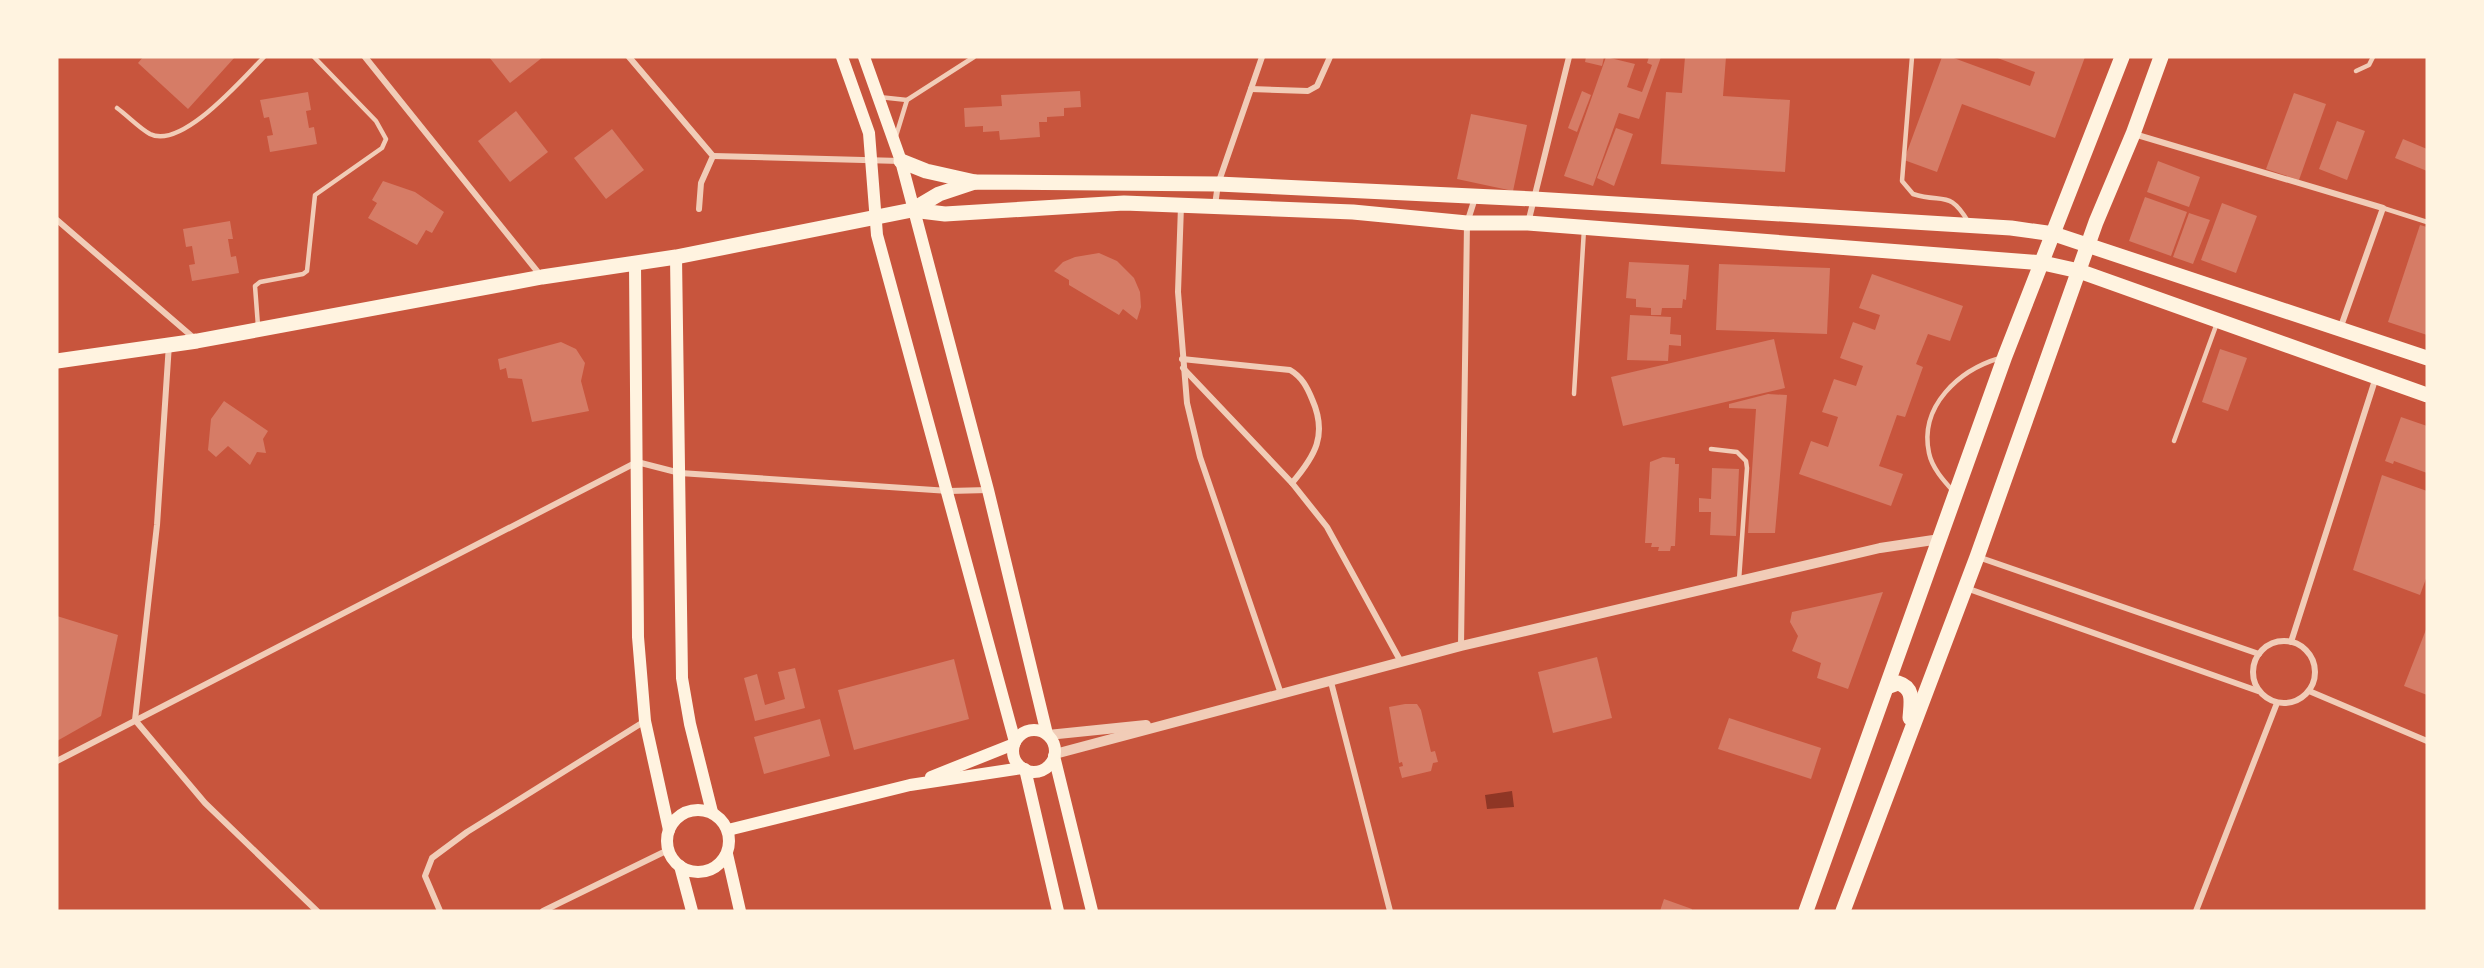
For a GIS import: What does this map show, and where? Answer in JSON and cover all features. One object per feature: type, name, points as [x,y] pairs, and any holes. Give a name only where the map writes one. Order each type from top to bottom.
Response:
[{"type":"main road","points":[[842,57],[869,133],[875,217],[1015,743],[1014,757],[1023,768],[1058,911]]},
{"type":"main road","points":[[864,57],[901,160],[912,210],[988,490],[1048,734],[1053,740],[1092,911]]},
{"type":"main road","points":[[1806,911],[2005,356],[2122,57]]},
{"type":"main road","points":[[1843,911],[1977,557],[2088,245],[2161,57]]},
{"type":"main road","points":[[901,160],[926,171],[975,182],[1218,184],[1534,199],[1970,225],[2054,234],[2427,358]]},
{"type":"main road","points":[[912,210],[939,194],[975,182]]},
{"type":"main road","points":[[57,361],[197,341],[542,277],[676,257],[912,210],[945,214],[1080,204],[1215,206],[1353,212],[1467,223],[1528,224],[2043,263],[2079,271],[2427,395]]},
{"type":"main road","points":[[676,257],[680,474],[679,631],[682,678],[690,724],[712,812]]},
{"type":"main road","points":[[635,264],[638,637],[645,721],[669,830],[668,850],[680,866],[692,911]]},
{"type":"main road","points":[[1887,687],[1898,683],[1904,685],[1912,696],[1908,728],[1894,776]]},
{"type":"main road","points":[[910,785],[1015,743],[1030,730],[1048,734]]},
{"type":"main road","points":[[728,830],[910,785],[1023,768],[1043,770],[1055,755]]},
{"type":"main road","points":[[669,830],[682,814],[692,810],[712,812],[722,820],[730,838],[727,854],[740,911]]},
{"type":"main road","points":[[680,866],[700,872],[711,869],[727,854]]},
{"type":"street","points":[[365,57],[542,277]]},
{"type":"street","points":[[629,57],[713,156],[901,160]]},
{"type":"street","points":[[1215,206],[1218,184],[1262,57]]},
{"type":"street","points":[[1251,89],[1308,91],[1317,86],[1330,57]]},
{"type":"street","points":[[1528,224],[1569,57]]},
{"type":"street","points":[[2133,134],[2383,208],[2340,329]]},
{"type":"street","points":[[699,209],[701,183],[713,156]]},
{"type":"street","points":[[1461,646],[1467,223],[1475,197]]},
{"type":"street","points":[[1181,206],[1178,292],[1182,367],[1187,403],[1200,457],[1281,693]]},
{"type":"street","points":[[57,220],[197,341]]},
{"type":"street","points":[[169,344],[157,525],[135,720],[205,803],[317,911]]},
{"type":"street","points":[[1182,359],[1290,370],[1300,378],[1315,405],[1320,422],[1319,437],[1310,462],[1292,483]]},
{"type":"street","points":[[1182,367],[1292,483],[1327,527],[1401,662]]},
{"type":"street","points":[[2290,642],[2376,377]]},
{"type":"street","points":[[57,761],[637,462],[680,474],[949,491],[988,490]]},
{"type":"street","points":[[1055,755],[1461,646],[1892,546],[1940,539]]},
{"type":"street","points":[[1977,557],[2259,654]]},
{"type":"street","points":[[1965,588],[2258,691]]},
{"type":"street","points":[[2290,642],[2302,647],[2311,656],[2315,668],[2314,681],[2300,699],[2289,703],[2277,703],[2266,699],[2258,691],[2253,680],[2253,669],[2259,654],[2273,643],[2290,642]]},
{"type":"street","points":[[1331,682],[1390,911]]},
{"type":"street","points":[[2308,691],[2427,741]]},
{"type":"street","points":[[2196,911],[2277,703]]},
{"type":"street","points":[[440,911],[426,876],[432,858],[524,795],[645,721]]},
{"type":"street","points":[[1048,734],[1179,721]]},
{"type":"street","points":[[543,911],[668,850]]},
{"type":"lane","points":[[117,108],[152,135],[171,136],[192,125],[264,57]]},
{"type":"lane","points":[[259,329],[255,286],[260,282],[307,271],[315,195],[382,148],[386,140],[376,121],[314,57]]},
{"type":"lane","points":[[894,141],[908,100],[974,57]]},
{"type":"lane","points":[[1912,57],[1902,181],[1913,194],[1956,203],[1970,225]]},
{"type":"lane","points":[[2356,71],[2369,65],[2373,57]]},
{"type":"lane","points":[[878,97],[908,100]]},
{"type":"lane","points":[[2383,208],[2427,222]]},
{"type":"lane","points":[[1574,394],[1584,228]]},
{"type":"lane","points":[[2174,441],[2218,320]]},
{"type":"lane","points":[[1956,496],[1937,472],[1929,454],[1929,430],[1933,414],[1939,399],[1960,376],[1974,367],[2005,356]]},
{"type":"lane","points":[[1711,449],[1737,452],[1746,461],[1748,468],[1739,583]]},
{"type":"shaded area","points":[[1512,791],[1514,807],[1487,809],[1485,795]]},
{"type":"building","points":[[143,57],[235,57],[188,109],[138,63]]},
{"type":"building","points":[[489,57],[543,57],[510,83]]},
{"type":"building","points":[[1586,57],[1604,57],[1602,66],[1585,62]]},
{"type":"building","points":[[1606,57],[1635,64],[1627,87],[1642,92],[1652,65],[1647,63],[1649,57],[1661,57],[1639,119],[1619,113],[1593,186],[1564,176]]},
{"type":"building","points":[[1685,57],[1726,57],[1723,96],[1790,100],[1785,172],[1661,164],[1666,92],[1682,93]]},
{"type":"building","points":[[1942,57],[1951,57],[2030,86],[2035,72],[1995,57],[2085,57],[2055,138],[1962,104],[1937,172],[1904,160]]},
{"type":"building","points":[[1080,91],[1081,107],[1064,108],[1064,116],[1047,117],[1047,122],[1039,122],[1040,137],[1000,140],[999,131],[983,132],[983,126],[965,127],[964,108],[1002,106],[1001,95]]},
{"type":"building","points":[[1582,91],[1591,95],[1577,132],[1568,128]]},
{"type":"building","points":[[308,92],[311,110],[306,111],[309,128],[314,127],[317,144],[270,152],[267,136],[273,135],[269,117],[264,118],[260,100]]},
{"type":"building","points":[[2294,93],[2326,104],[2299,180],[2266,169]]},
{"type":"building","points":[[516,111],[548,152],[510,182],[478,141]]},
{"type":"building","points":[[1471,114],[1527,125],[1513,191],[1457,179]]},
{"type":"building","points":[[2337,121],[2365,131],[2347,180],[2319,169]]},
{"type":"building","points":[[1616,128],[1633,134],[1614,186],[1597,178]]},
{"type":"building","points":[[612,129],[644,170],[606,199],[574,158]]},
{"type":"building","points":[[2403,139],[2427,149],[2427,171],[2395,158]]},
{"type":"building","points":[[2158,161],[2200,177],[2189,207],[2147,192]]},
{"type":"building","points":[[383,181],[415,192],[444,212],[432,233],[426,230],[417,245],[368,218],[377,203],[372,200]]},
{"type":"building","points":[[2145,197],[2187,212],[2171,256],[2129,241]]},
{"type":"building","points":[[2222,203],[2257,216],[2236,273],[2201,260]]},
{"type":"building","points":[[2189,213],[2210,220],[2193,264],[2173,257]]},
{"type":"building","points":[[230,221],[233,239],[228,239],[231,257],[236,256],[239,273],[192,281],[189,265],[195,264],[192,246],[186,247],[183,229]]},
{"type":"building","points":[[2420,225],[2427,227],[2427,335],[2388,322]]},
{"type":"building","points":[[1099,253],[1117,261],[1134,278],[1140,292],[1141,307],[1137,320],[1123,309],[1119,315],[1069,285],[1069,280],[1054,271],[1063,262],[1075,257]]},
{"type":"building","points":[[1629,262],[1689,265],[1686,300],[1683,299],[1682,308],[1662,308],[1661,315],[1651,315],[1651,308],[1636,307],[1636,299],[1626,298]]},
{"type":"building","points":[[1719,264],[1830,268],[1827,334],[1716,330]]},
{"type":"building","points":[[1872,274],[1963,306],[1950,341],[1928,334],[1916,364],[1923,367],[1905,417],[1897,415],[1879,466],[1903,474],[1891,506],[1799,474],[1811,441],[1828,447],[1838,417],[1822,412],[1834,379],[1856,386],[1863,366],[1840,358],[1853,322],[1875,330],[1880,315],[1859,308]]},
{"type":"building","points":[[1630,315],[1671,317],[1670,334],[1681,335],[1681,346],[1669,345],[1668,361],[1627,360]]},
{"type":"building","points":[[1774,339],[1785,388],[1623,426],[1611,377]]},
{"type":"building","points":[[561,342],[576,349],[585,363],[581,381],[589,411],[532,422],[522,379],[508,378],[506,368],[500,370],[498,359]]},
{"type":"building","points":[[2220,349],[2247,358],[2228,411],[2202,402]]},
{"type":"building","points":[[1768,394],[1787,395],[1775,533],[1748,533],[1756,409],[1729,408],[1729,404]]},
{"type":"building","points":[[224,401],[268,431],[263,439],[266,453],[257,452],[250,465],[228,446],[216,457],[208,450],[211,419]]},
{"type":"building","points":[[2401,417],[2427,426],[2427,473],[2394,461],[2393,464],[2385,461]]},
{"type":"building","points":[[1663,457],[1675,458],[1675,464],[1679,464],[1675,546],[1671,546],[1670,551],[1658,551],[1659,547],[1651,547],[1652,543],[1645,543],[1650,462]]},
{"type":"building","points":[[1712,468],[1739,469],[1736,536],[1710,535],[1711,512],[1699,512],[1699,498],[1711,499]]},
{"type":"building","points":[[2382,475],[2427,491],[2427,576],[2420,595],[2353,570]]},
{"type":"building","points":[[1883,592],[1848,689],[1817,678],[1821,663],[1792,651],[1798,636],[1790,622],[1792,612]]},
{"type":"building","points":[[57,616],[118,635],[101,716],[57,741]]},
{"type":"building","points":[[2427,627],[2427,695],[2404,686]]},
{"type":"building","points":[[1597,657],[1612,718],[1553,733],[1538,672]]},
{"type":"building","points":[[954,659],[969,719],[854,750],[838,690]]},
{"type":"building","points":[[795,668],[805,708],[755,721],[744,678],[757,674],[765,705],[785,699],[778,672]]},
{"type":"building","points":[[1417,704],[1421,710],[1431,752],[1435,751],[1438,762],[1433,763],[1431,771],[1402,778],[1399,767],[1403,766],[1402,762],[1399,763],[1389,707]]},
{"type":"building","points":[[1729,718],[1821,748],[1811,779],[1718,749]]},
{"type":"building","points":[[820,719],[830,756],[764,774],[754,737]]},
{"type":"building","points":[[1664,899],[1692,909],[1691,911],[1660,911]]}]
